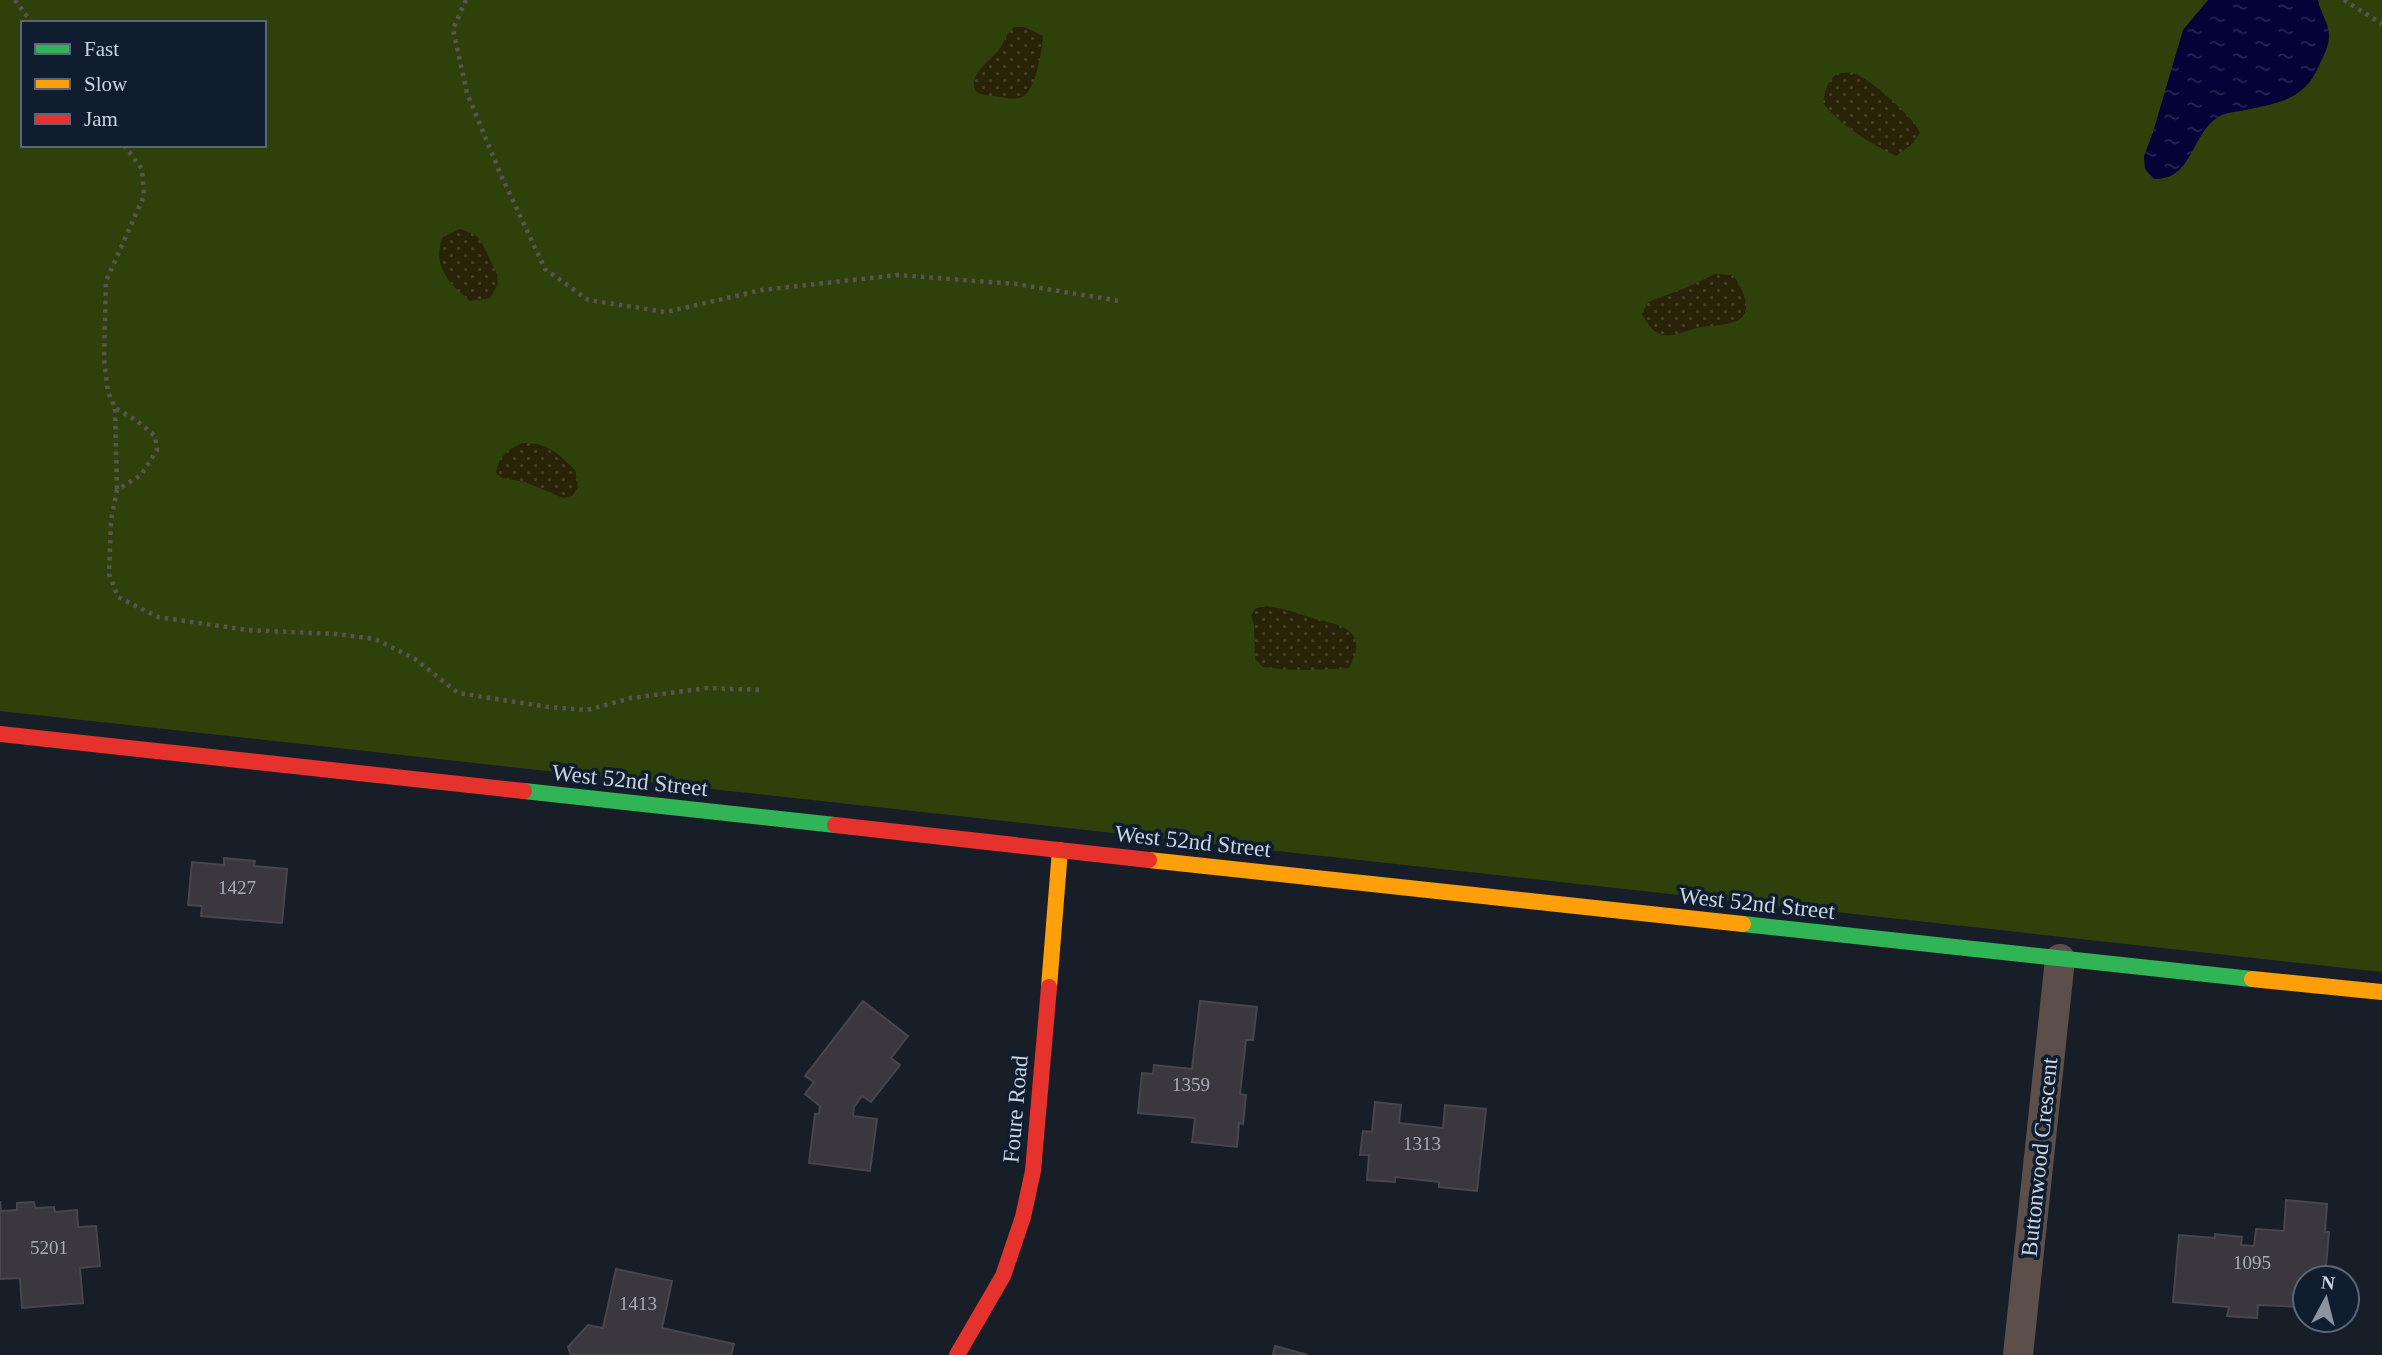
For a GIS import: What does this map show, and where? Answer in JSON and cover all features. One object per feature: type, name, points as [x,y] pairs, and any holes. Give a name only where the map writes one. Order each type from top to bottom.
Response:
[{"type":"street","name":"West 52nd Street","points":[[0,734],[2382,992]]},
{"type":"street","name":"Foure Road","points":[[957,1355],[992,1298],[1009,1264],[1022,1226],[1029,1193],[1060,850]]},
{"type":"street","name":"Buttonwood Crescent","points":[[2018,1355],[2060,959]]},
{"type":"path","points":[[15,0],[31,21]]},
{"type":"path","points":[[466,0],[453,29],[467,93],[500,173],[545,269],[588,300],[666,312],[762,290],[898,275],[1016,284],[1120,301]]},
{"type":"path","points":[[2344,0],[2382,24]]},
{"type":"path","points":[[126,147],[142,169],[144,196],[106,281],[104,359],[108,392],[115,408],[117,490],[111,520],[109,574],[118,597],[158,617],[247,630],[336,634],[375,639],[415,659],[458,693],[548,707],[587,710],[631,698],[707,688],[762,690]]},
{"type":"path","points":[[115,408],[136,420],[155,436],[158,450],[141,475],[117,490]]},
{"type":"green space","points":[[0,0],[2382,0],[2382,972],[0,711]]},
{"type":"sand","points":[[1014,27],[1024,27],[1043,36],[1040,60],[1031,87],[1022,97],[1016,99],[979,93],[975,90],[975,77],[999,50]]},
{"type":"sand","points":[[1841,73],[1860,76],[1901,109],[1920,133],[1912,144],[1896,156],[1856,133],[1830,111],[1823,103],[1826,89],[1832,78]]},
{"type":"sand","points":[[460,229],[474,234],[481,241],[497,274],[498,284],[490,298],[470,301],[455,288],[444,273],[439,256],[443,237]]},
{"type":"sand","points":[[1715,274],[1733,275],[1737,280],[1746,300],[1745,313],[1741,318],[1730,323],[1669,335],[1657,333],[1649,325],[1642,314],[1648,302]]},
{"type":"sand","points":[[522,443],[545,447],[575,470],[578,487],[572,496],[563,498],[525,482],[502,478],[496,473],[504,455]]},
{"type":"sand","points":[[1266,606],[1288,610],[1348,630],[1356,644],[1349,668],[1306,670],[1263,667],[1255,659],[1251,615],[1256,608]]},
{"type":"water","points":[[2208,0],[2318,0],[2329,31],[2327,48],[2313,78],[2297,94],[2276,103],[2220,116],[2203,133],[2185,164],[2177,172],[2154,179],[2145,169],[2144,156],[2183,30]]},
{"type":"building","points":[[224,858],[255,861],[254,866],[287,869],[282,923],[201,916],[202,906],[188,905],[192,862],[224,865]]},
{"type":"building","points":[[863,1001],[908,1036],[891,1058],[900,1065],[871,1102],[862,1096],[854,1107],[853,1116],[877,1119],[870,1171],[809,1163],[815,1114],[819,1114],[820,1106],[805,1094],[814,1082],[805,1076]]},
{"type":"building","points":[[1200,1001],[1257,1007],[1253,1040],[1246,1040],[1240,1094],[1246,1095],[1243,1124],[1239,1123],[1237,1147],[1192,1142],[1195,1118],[1138,1113],[1142,1073],[1153,1074],[1154,1065],[1192,1069]]},
{"type":"building","points":[[1375,1102],[1401,1105],[1399,1123],[1443,1128],[1445,1105],[1486,1109],[1477,1191],[1439,1187],[1439,1182],[1395,1177],[1395,1182],[1367,1180],[1369,1155],[1360,1155],[1363,1131],[1372,1132]]},
{"type":"building","points":[[2286,1200],[2327,1204],[2325,1232],[2329,1232],[2326,1264],[2291,1264],[2291,1306],[2258,1305],[2257,1318],[2227,1316],[2229,1307],[2173,1302],[2179,1235],[2215,1238],[2215,1234],[2242,1237],[2241,1245],[2254,1246],[2256,1229],[2284,1231]]},
{"type":"building","points":[[0,1201],[1,1211],[17,1210],[17,1203],[34,1202],[35,1208],[54,1207],[55,1212],[77,1210],[78,1227],[96,1226],[100,1266],[80,1268],[83,1303],[22,1308],[20,1278],[0,1279]]},
{"type":"building","points":[[616,1269],[672,1281],[662,1328],[734,1344],[731,1355],[571,1355],[568,1347],[588,1325],[603,1328]]},
{"type":"building","points":[[1275,1346],[1308,1355],[1273,1355]]},
{"type":"traffic: fast","points":[[524,791],[835,825]]},
{"type":"traffic: fast","points":[[1743,924],[2252,979]]},
{"type":"traffic: slow","points":[[1049,987],[1060,850]]},
{"type":"traffic: slow","points":[[1149,860],[1743,924]]},
{"type":"traffic: slow","points":[[2252,979],[2382,992]]},
{"type":"traffic: jam","points":[[0,734],[524,791]]},
{"type":"traffic: jam","points":[[835,825],[1149,860]]},
{"type":"traffic: jam","points":[[957,1355],[1003,1276],[1023,1217],[1033,1171],[1049,987]]}]
